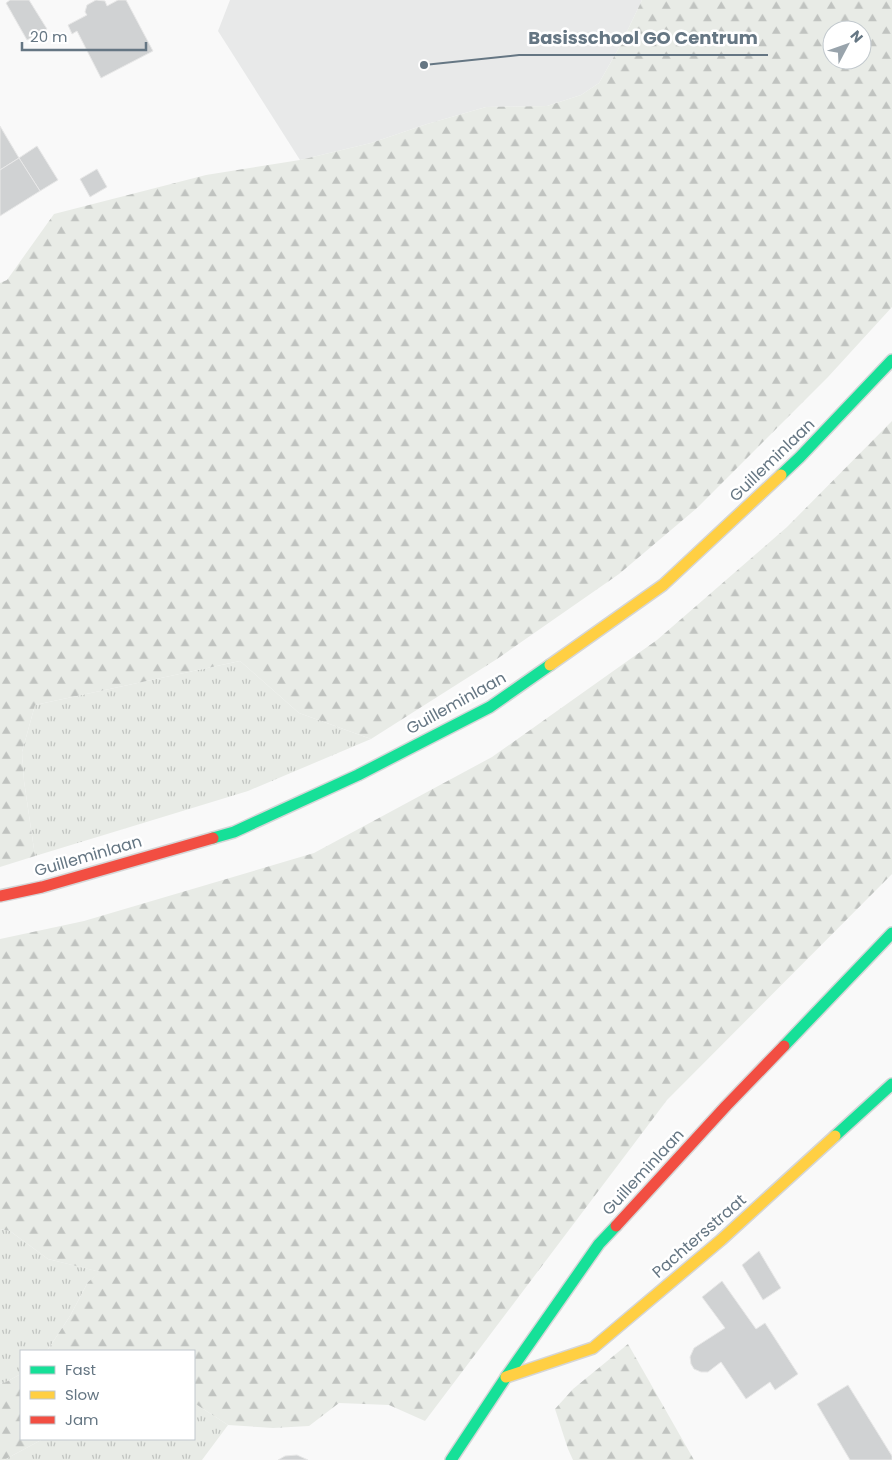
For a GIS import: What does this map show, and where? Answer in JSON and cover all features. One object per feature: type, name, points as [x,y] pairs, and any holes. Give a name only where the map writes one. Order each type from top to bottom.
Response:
[{"type":"main road","name":"Guilleminlaan","points":[[0,896],[42,887],[234,832],[358,774],[490,706],[663,585],[800,457],[892,360]]},
{"type":"main road","name":"Guilleminlaan","points":[[451,1460],[598,1244],[726,1106],[892,933]]},
{"type":"main road","name":"Pachtersstraat","points":[[506,1378],[593,1348],[721,1240],[892,1084]]},
{"type":"shaded area","points":[[230,0],[642,0],[620,46],[599,83],[581,95],[547,106],[486,107],[371,143],[300,160],[218,31]]},
{"type":"green space","points":[[642,0],[892,0],[892,307],[828,377],[697,508],[619,574],[497,659],[371,739],[299,713],[240,661],[35,705],[22,752],[24,781],[35,856],[0,867],[0,283],[7,280],[54,214],[206,175],[300,160],[371,143],[486,107],[547,106],[581,95],[599,83],[620,46]]},
{"type":"green space","points":[[892,421],[892,874],[667,1100],[425,1421],[389,1405],[339,1403],[309,1426],[273,1428],[228,1425],[195,1404],[195,1350],[48,1350],[70,1316],[88,1282],[100,1272],[48,1259],[10,1231],[0,1229],[0,939],[84,921],[314,853],[492,757],[657,640],[787,527]]},
{"type":"green space","points":[[240,661],[299,713],[371,739],[248,791],[35,856],[24,781],[22,752],[35,705]]},
{"type":"green space","points":[[0,1229],[10,1231],[48,1259],[101,1272],[88,1282],[70,1316],[48,1350],[20,1350],[20,1375],[0,1384]]},
{"type":"green space","points":[[628,1344],[694,1460],[573,1460],[555,1409],[573,1389]]},
{"type":"green space","points":[[20,1375],[20,1440],[41,1440],[4,1460],[0,1460],[0,1384]]},
{"type":"green space","points":[[195,1404],[228,1425],[202,1460],[4,1460],[41,1440],[195,1440]]},
{"type":"building","points":[[10,0],[29,0],[47,29],[27,40],[6,3]]},
{"type":"building","points":[[96,0],[105,1],[107,6],[118,0],[126,0],[153,51],[101,78],[77,31],[72,34],[68,25],[87,15],[85,12],[87,5]]},
{"type":"building","points":[[0,126],[19,158],[0,170]]},
{"type":"building","points":[[37,146],[58,180],[40,191],[19,158]]},
{"type":"building","points":[[19,158],[40,191],[0,216],[0,170]]},
{"type":"building","points":[[97,169],[107,187],[90,197],[80,179]]},
{"type":"building","points":[[759,1251],[781,1288],[763,1300],[742,1265]]},
{"type":"building","points":[[722,1281],[756,1329],[765,1323],[798,1374],[775,1390],[770,1382],[746,1399],[721,1362],[708,1372],[694,1369],[691,1364],[690,1357],[694,1348],[725,1328],[702,1297]]},
{"type":"building","points":[[848,1385],[892,1456],[892,1460],[850,1460],[817,1404]]},
{"type":"building","points":[[297,1455],[308,1460],[278,1460],[285,1456]]},
{"type":"traffic: fast","points":[[781,475],[892,360]]},
{"type":"traffic: fast","points":[[213,838],[234,832],[358,775],[490,707],[550,665]]},
{"type":"traffic: fast","points":[[784,1046],[892,933]]},
{"type":"traffic: fast","points":[[835,1136],[892,1084]]},
{"type":"traffic: fast","points":[[451,1460],[506,1377],[599,1244],[616,1226]]},
{"type":"traffic: slow","points":[[550,665],[663,585],[781,475]]},
{"type":"traffic: slow","points":[[506,1377],[593,1348],[721,1240],[835,1136]]},
{"type":"traffic: jam","points":[[0,896],[42,887],[213,838]]},
{"type":"traffic: jam","points":[[616,1226],[784,1046]]},
{"type":"place","name":"Basisschool GO Centrum","points":[[424,65]]}]
